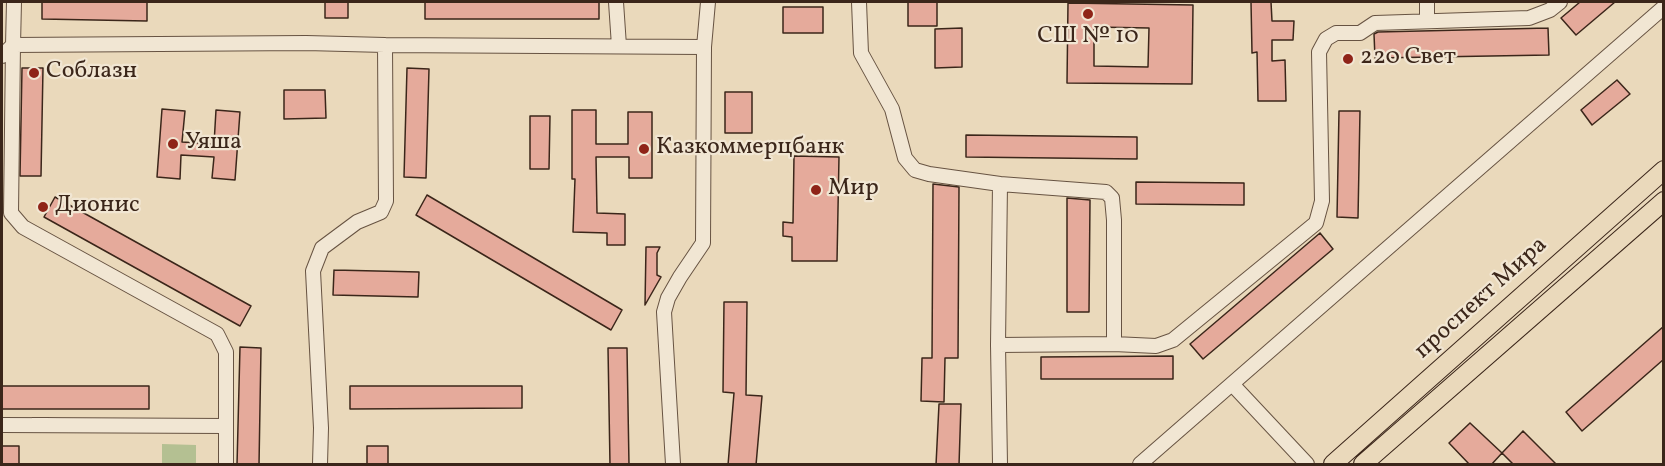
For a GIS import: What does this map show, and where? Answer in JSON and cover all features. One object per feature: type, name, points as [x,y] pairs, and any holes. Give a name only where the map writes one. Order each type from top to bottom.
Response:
[{"type":"main road","name":"проспект Мира","points":[[1333,465],[1664,170]]},
{"type":"main road","name":"проспект Мира","points":[[1362,465],[1664,201]]},
{"type":"street","points":[[14,2],[11,213],[23,227],[217,334],[226,352],[226,465]]},
{"type":"street","points":[[616,2],[619,46]]},
{"type":"street","points":[[673,465],[664,312],[668,298],[703,243],[704,47],[708,2]]},
{"type":"street","points":[[859,2],[861,53],[892,109],[905,158],[915,170],[1000,184],[1106,192],[1112,198],[1114,344]]},
{"type":"street","points":[[1427,2],[1427,21]]},
{"type":"street","points":[[998,345],[1156,346],[1173,340],[1316,223],[1322,201],[1319,52],[1326,39],[1336,33],[1360,33],[1376,23],[1529,18],[1550,10],[1560,2]]},
{"type":"street","points":[[1140,465],[1664,8]]},
{"type":"street","points":[[2,56],[13,45],[306,44],[704,47]]},
{"type":"street","points":[[320,465],[321,428],[313,271],[322,248],[357,222],[381,212],[386,201],[386,45]]},
{"type":"street","points":[[1000,184],[998,345],[1000,465]]},
{"type":"street","points":[[1232,384],[1307,465]]},
{"type":"street","points":[[2,425],[226,426]]},
{"type":"street","points":[[33,425],[226,426]]},
{"type":"green space","points":[[162,444],[196,445],[196,464],[162,464]]},
{"type":"building","points":[[42,2],[147,2],[147,21],[42,19]]},
{"type":"building","points":[[325,2],[348,2],[348,18],[325,18]]},
{"type":"building","points":[[425,2],[599,2],[599,19],[425,19]]},
{"type":"building","points":[[908,2],[937,2],[937,26],[908,26]]},
{"type":"building","points":[[1251,2],[1271,2],[1272,21],[1294,21],[1293,40],[1272,40],[1272,61],[1285,60],[1286,101],[1258,101],[1257,52],[1252,53]]},
{"type":"building","points":[[1580,2],[1615,2],[1576,35],[1561,18]]},
{"type":"building","points":[[1068,3],[1193,5],[1192,84],[1067,83]],"holes":[[[1094,27],[1149,28],[1148,67],[1094,66]]]},
{"type":"building","points":[[783,7],[823,7],[823,33],[783,33]]},
{"type":"building","points":[[962,28],[962,67],[935,68],[935,29]]},
{"type":"building","points":[[1548,28],[1549,55],[1375,58],[1374,34],[1378,32]]},
{"type":"building","points":[[22,68],[43,68],[41,176],[20,176]]},
{"type":"building","points":[[407,68],[429,69],[426,178],[404,177]]},
{"type":"building","points":[[1617,80],[1630,94],[1592,125],[1581,110]]},
{"type":"building","points":[[284,90],[325,90],[326,118],[284,119]]},
{"type":"building","points":[[725,92],[752,92],[752,133],[725,133]]},
{"type":"building","points":[[162,109],[185,111],[182,142],[214,144],[216,110],[240,112],[235,180],[212,178],[214,157],[181,155],[180,179],[157,177]]},
{"type":"building","points":[[572,110],[596,110],[596,144],[628,144],[628,112],[652,112],[652,178],[629,178],[629,157],[596,157],[597,213],[625,214],[625,245],[607,245],[607,233],[573,232],[575,179],[572,179]]},
{"type":"building","points":[[1339,111],[1360,111],[1358,218],[1337,217]]},
{"type":"building","points":[[530,116],[550,116],[549,169],[530,169]]},
{"type":"building","points":[[966,135],[1137,137],[1137,159],[966,157]]},
{"type":"building","name":"Мир","points":[[794,156],[839,157],[837,261],[792,261],[792,237],[783,236],[783,222],[793,223]]},
{"type":"building","points":[[1136,182],[1244,183],[1244,205],[1136,204]]},
{"type":"building","points":[[933,184],[959,187],[958,358],[945,358],[944,402],[921,401],[922,358],[932,358]]},
{"type":"building","points":[[427,195],[622,310],[611,330],[416,215]]},
{"type":"building","points":[[55,197],[251,306],[240,326],[44,217]]},
{"type":"building","points":[[1067,198],[1090,200],[1089,312],[1067,312]]},
{"type":"building","points":[[1320,233],[1333,249],[1203,359],[1190,344]]},
{"type":"building","points":[[646,247],[660,247],[657,253],[657,275],[661,277],[645,305]]},
{"type":"building","points":[[334,270],[419,272],[418,297],[333,295]]},
{"type":"building","points":[[724,302],[747,302],[746,395],[762,396],[756,465],[728,465],[734,393],[723,392]]},
{"type":"building","points":[[1664,326],[1664,359],[1582,431],[1566,412]]},
{"type":"building","points":[[240,347],[261,348],[259,465],[237,465]]},
{"type":"building","points":[[608,348],[627,348],[629,465],[610,465]]},
{"type":"building","points":[[1173,356],[1173,379],[1041,379],[1041,357]]},
{"type":"building","points":[[2,386],[149,386],[149,409],[2,409]]},
{"type":"building","points":[[350,386],[522,386],[522,408],[350,409]]},
{"type":"building","points":[[939,404],[961,404],[959,465],[936,465]]},
{"type":"building","points":[[1470,423],[1502,453],[1491,465],[1470,465],[1449,443]]},
{"type":"building","points":[[1523,431],[1557,465],[1514,465],[1502,453]]},
{"type":"building","points":[[2,446],[19,446],[19,465],[2,465]]},
{"type":"building","points":[[367,446],[388,446],[388,465],[367,465]]},
{"type":"place","name":"СШ № 10","points":[[1088,14]]},
{"type":"place","name":"220 Свет","points":[[1348,59]]},
{"type":"place","name":"Соблазн","points":[[34,73]]},
{"type":"place","name":"Уяша","points":[[173,144]]},
{"type":"place","name":"Казкоммерцбанк","points":[[644,149]]},
{"type":"place","name":"Мир","points":[[816,190]]},
{"type":"place","name":"Дионис","points":[[43,207]]}]
